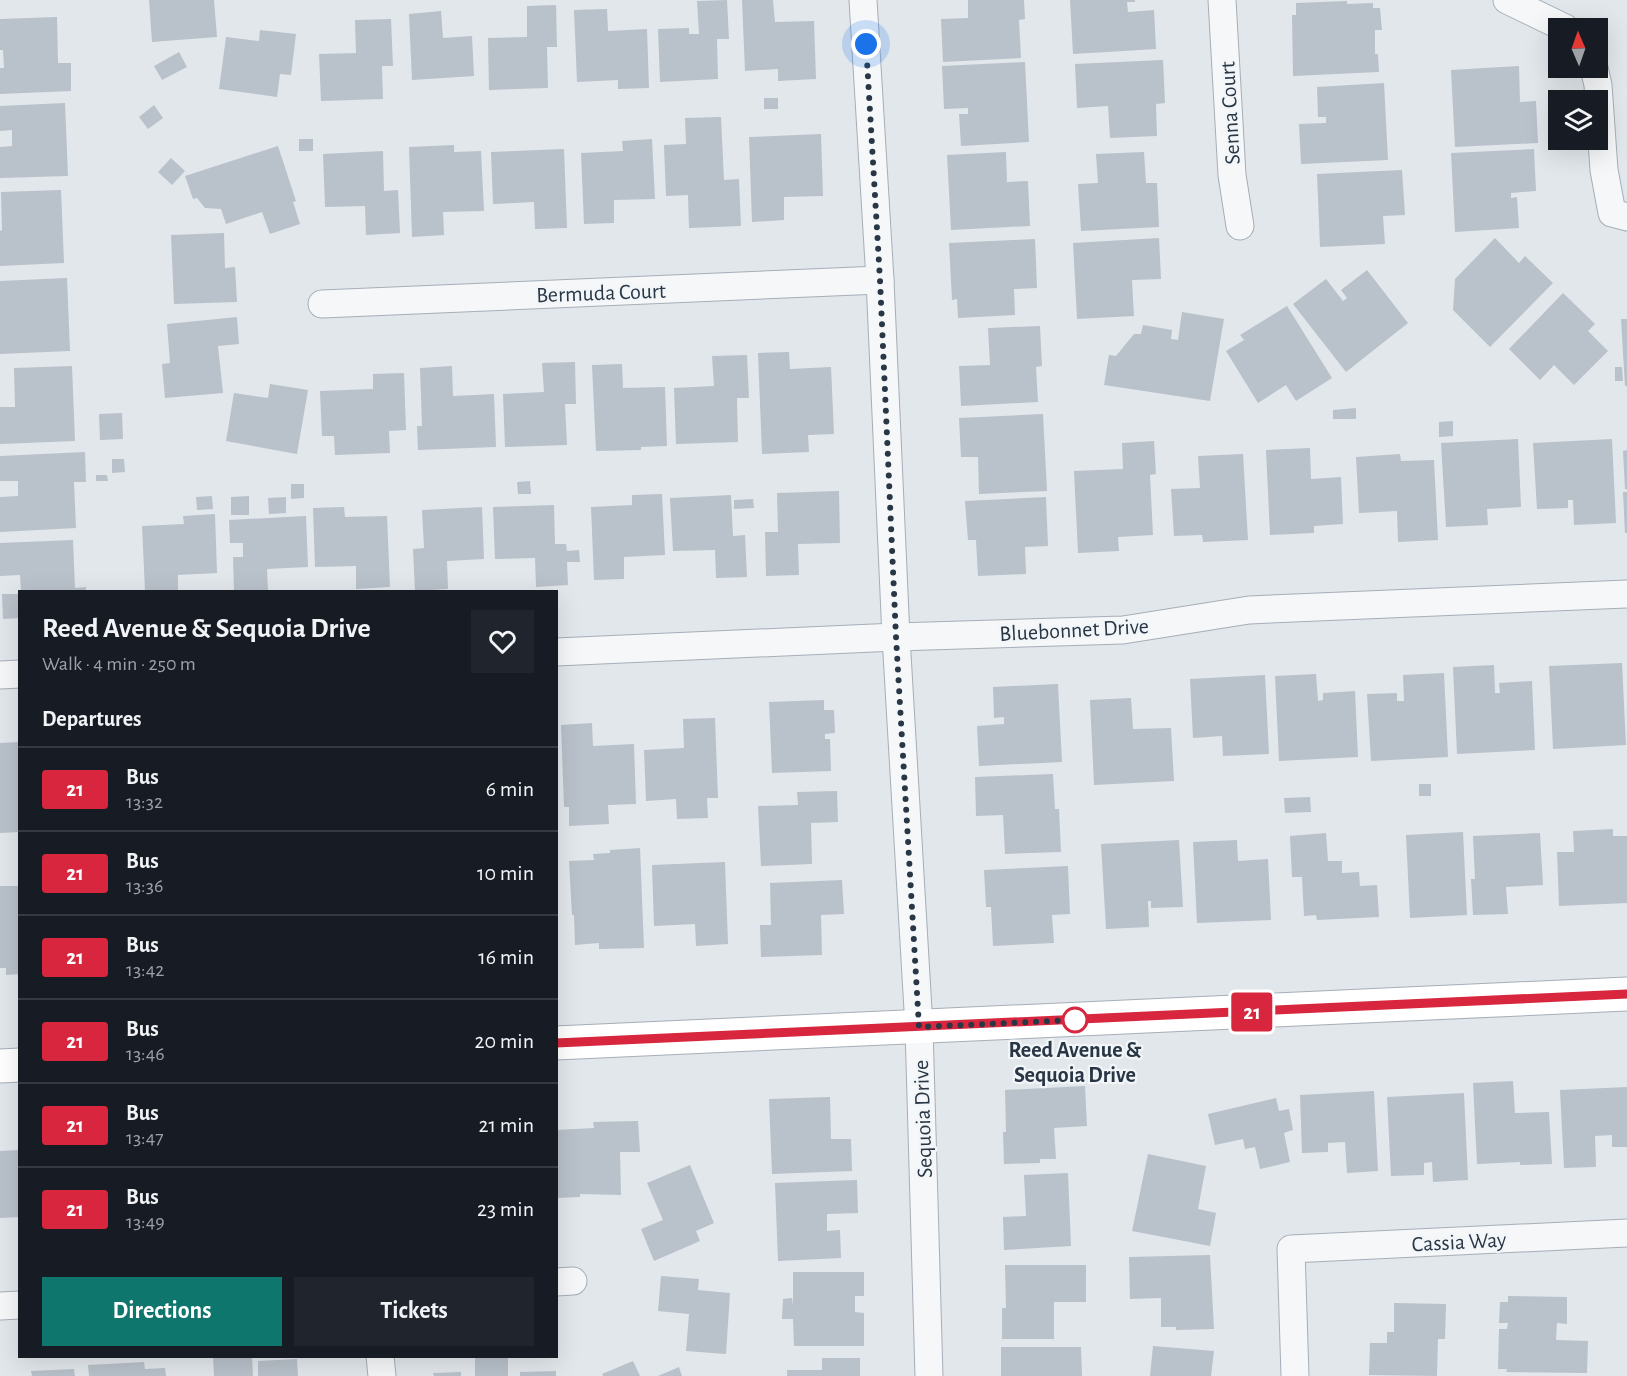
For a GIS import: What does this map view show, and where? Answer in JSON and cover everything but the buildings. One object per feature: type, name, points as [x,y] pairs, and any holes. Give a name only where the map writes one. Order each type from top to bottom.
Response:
[{"type":"main road","points":[[558,1043],[1627,994]]},
{"type":"main road","points":[[0,1066],[18,1065]]},
{"type":"street","name":"Sequoia Drive","points":[[863,0],[919,1027],[929,1376]]},
{"type":"street","name":"Senna Court","points":[[1222,0],[1232,175],[1240,226]]},
{"type":"street","points":[[1507,0],[1548,20]]},
{"type":"street","points":[[1596,78],[1604,170],[1612,213],[1627,217]]},
{"type":"street","name":"Bermuda Court","points":[[322,304],[880,280]]},
{"type":"street","name":"Bluebonnet Drive","points":[[558,651],[1123,630],[1249,610],[1627,594]]},
{"type":"street","points":[[0,675],[18,674]]},
{"type":"street","name":"Cassia Way","points":[[1295,1376],[1291,1249],[1627,1233]]},
{"type":"street","points":[[0,1306],[18,1305]]},
{"type":"street","points":[[380,1358],[382,1376]]},
{"type":"bus line","name":"21","points":[[558,1043],[1627,994]]},
{"type":"place","name":"Reed Avenue & Sequoia Drive","points":[[1075,1020]]},
{"type":"route","points":[[866,44],[880,280],[896,637],[919,1027],[1075,1020]]}]
